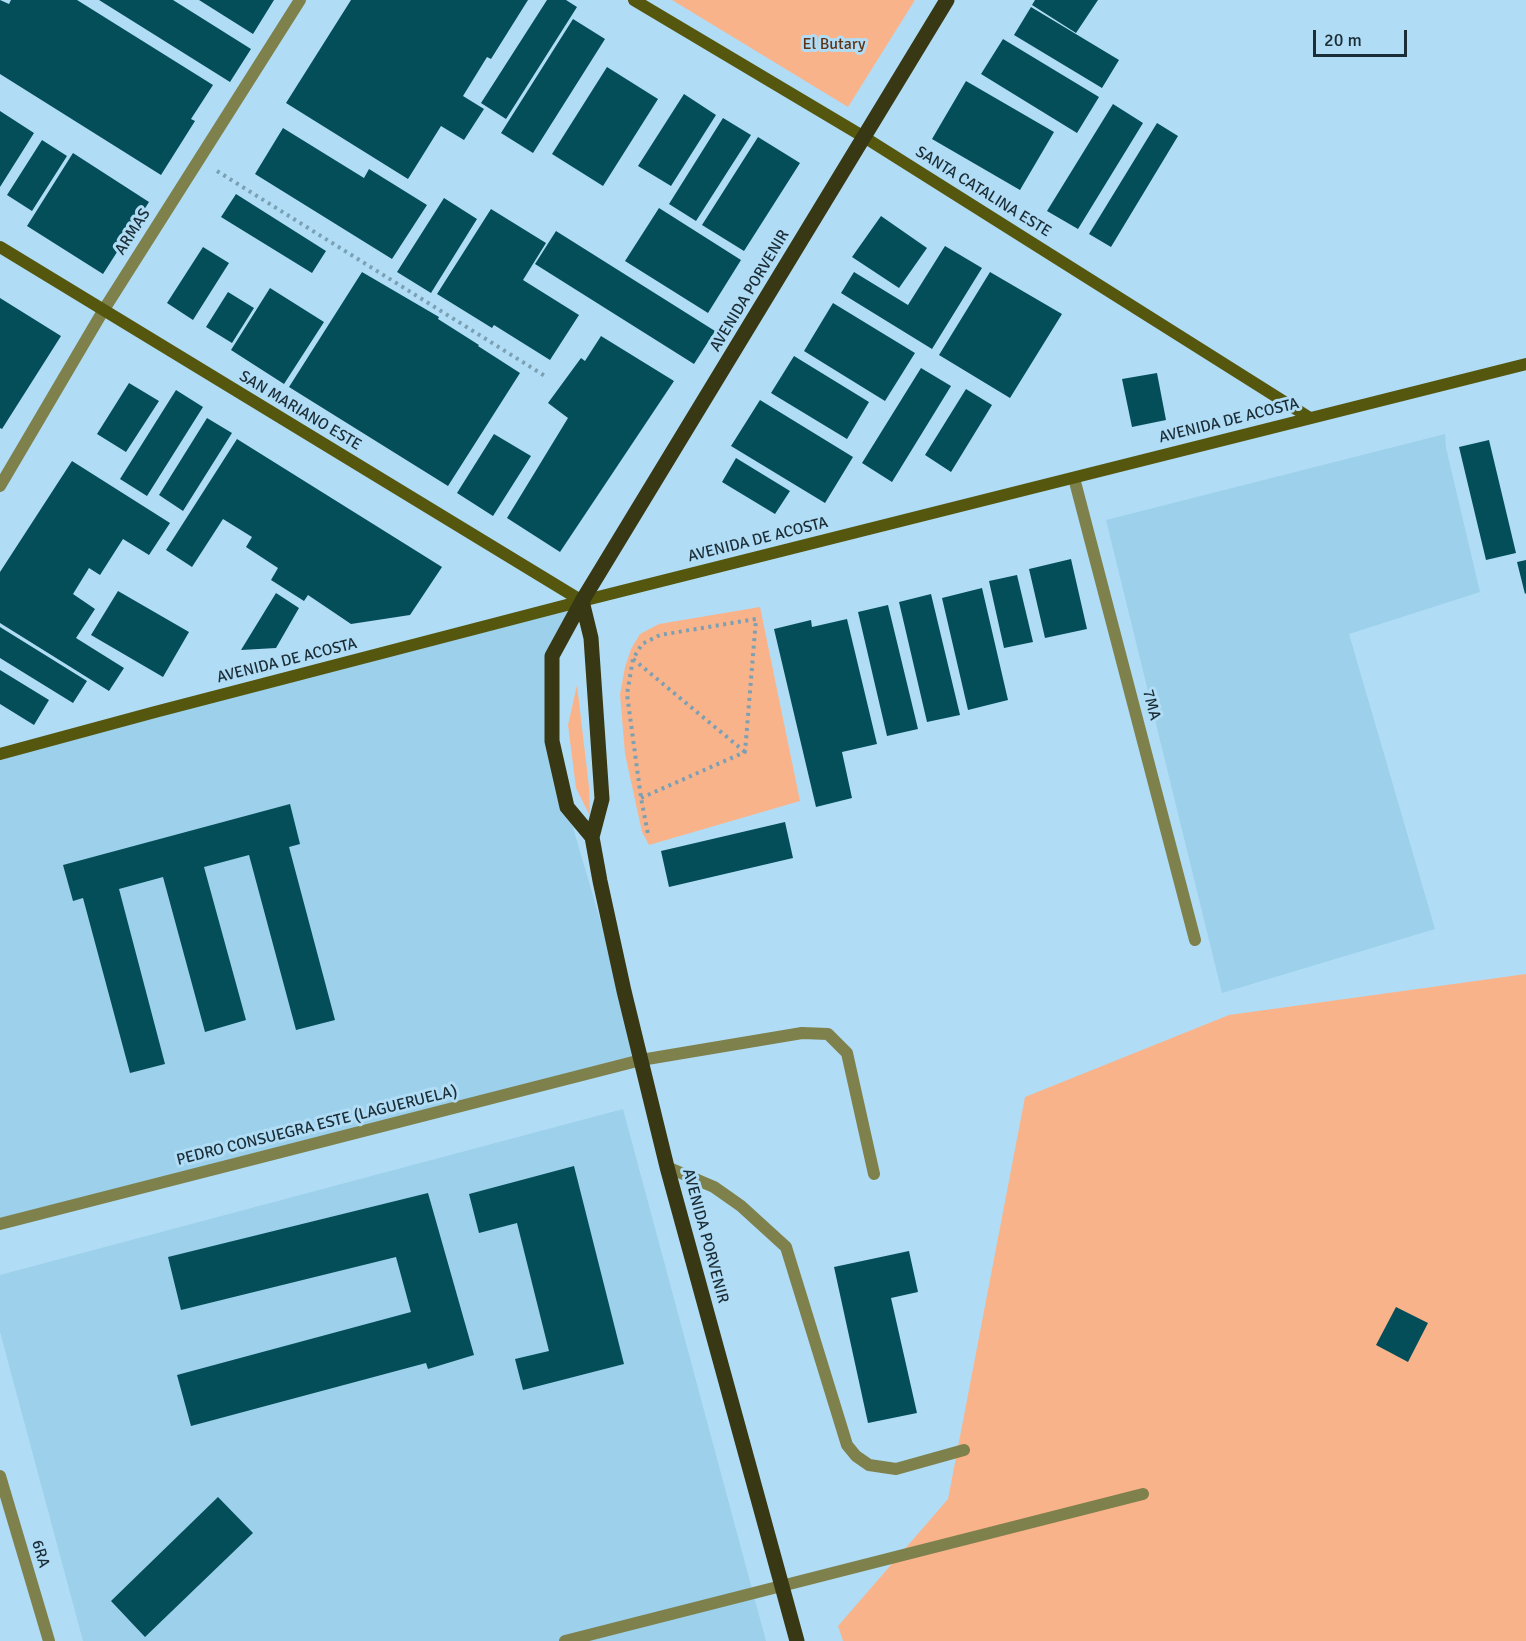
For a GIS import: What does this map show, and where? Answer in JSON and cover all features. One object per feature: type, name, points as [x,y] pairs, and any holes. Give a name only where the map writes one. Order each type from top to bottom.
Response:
[{"type":"main road","name":"SANTA CATALINA ESTE","points":[[634,0],[864,137],[1310,418]]},
{"type":"main road","name":"AVENIDA PORVENIR","points":[[592,837],[567,807],[552,741],[552,656],[582,601],[947,0]]},
{"type":"main road","name":"SAN MARIANO ESTE","points":[[0,247],[582,601]]},
{"type":"main road","name":"AVENIDA DE ACOSTA","points":[[0,754],[582,601],[1526,364]]},
{"type":"main road","name":"AVENIDA PORVENIR","points":[[582,601],[591,638],[602,799],[592,837],[624,992],[667,1167],[797,1641]]},
{"type":"street","name":"ARMAS","points":[[0,486],[103,310],[300,0]]},
{"type":"street","name":"7MA","points":[[1074,477],[1195,940]]},
{"type":"street","name":"PEDRO CONSUEGRA ESTE (LAGUERUELA)","points":[[0,1224],[641,1060],[802,1033],[828,1034],[848,1053],[874,1174]]},
{"type":"street","points":[[667,1167],[714,1187],[741,1206],[786,1247],[847,1445],[856,1456],[869,1465],[896,1469],[964,1450]]},
{"type":"street","name":"6RA","points":[[0,1476],[49,1641]]},
{"type":"street","points":[[565,1641],[1143,1494]]},
{"type":"path","points":[[199,160],[545,376]]},
{"type":"path","points":[[648,834],[627,694],[633,659],[642,644],[660,635],[756,619],[745,752]]},
{"type":"path","points":[[633,659],[745,752]]},
{"type":"path","points":[[641,798],[745,752]]},
{"type":"shaded area","points":[[1445,434],[1446,448],[1480,592],[1349,634],[1435,929],[1222,993],[1106,520]]},
{"type":"shaded area","points":[[582,601],[552,656],[552,718],[567,807],[641,1060],[0,1224],[0,754]]},
{"type":"shaded area","points":[[623,1109],[766,1641],[83,1641],[0,1332],[0,1275]]},
{"type":"green space","name":"El Butary","points":[[672,0],[915,0],[848,107]]},
{"type":"green space","points":[[760,607],[800,801],[649,845],[642,832],[625,754],[620,694],[631,649],[640,634],[659,624]]},
{"type":"green space","points":[[577,685],[589,787],[590,816],[576,788],[568,725]]},
{"type":"green space","points":[[1526,974],[1526,1641],[843,1641],[838,1626],[948,1499],[1025,1097],[1229,1015]]},
{"type":"building","points":[[0,0],[9,4],[11,0],[77,0],[213,85],[191,119],[195,121],[161,175],[0,74]]},
{"type":"building","points":[[99,0],[173,0],[251,49],[230,82]]},
{"type":"building","points":[[199,0],[274,0],[253,34]]},
{"type":"building","points":[[351,0],[528,0],[491,59],[487,57],[463,96],[484,109],[464,140],[441,126],[408,179],[286,103]]},
{"type":"building","points":[[547,0],[566,0],[577,7],[506,119],[481,103]]},
{"type":"building","points":[[1035,0],[1098,0],[1076,33],[1032,5]]},
{"type":"building","points":[[1031,7],[1119,60],[1102,88],[1014,35]]},
{"type":"building","points":[[573,19],[605,39],[533,153],[501,133]]},
{"type":"building","points":[[1003,39],[1099,97],[1077,133],[981,74]]},
{"type":"building","points":[[607,67],[658,99],[603,186],[552,154]]},
{"type":"building","points":[[966,81],[1054,132],[1020,190],[932,139]]},
{"type":"building","points":[[684,94],[716,115],[671,186],[638,166]]},
{"type":"building","points":[[1113,104],[1143,123],[1078,229],[1047,211]]},
{"type":"building","points":[[0,111],[34,133],[0,187]]},
{"type":"building","points":[[723,118],[751,135],[696,221],[669,204]]},
{"type":"building","points":[[1157,123],[1178,136],[1111,247],[1089,234]]},
{"type":"building","points":[[283,128],[364,178],[369,169],[427,205],[392,259],[255,174]]},
{"type":"building","points":[[758,137],[800,163],[744,251],[702,225]]},
{"type":"building","points":[[42,140],[67,156],[32,211],[7,195]]},
{"type":"building","points":[[73,153],[149,202],[103,274],[27,226]]},
{"type":"building","points":[[236,194],[326,251],[312,273],[221,217]]},
{"type":"building","points":[[444,198],[477,219],[431,293],[397,272]]},
{"type":"building","points":[[659,208],[741,260],[708,313],[625,261]]},
{"type":"building","points":[[491,209],[546,243],[523,280],[579,315],[550,360],[494,325],[492,328],[437,294]]},
{"type":"building","points":[[881,216],[927,248],[899,288],[852,257]]},
{"type":"building","points":[[556,231],[715,331],[694,364],[535,264]]},
{"type":"building","points":[[945,246],[982,268],[932,349],[841,293],[854,272],[908,305]]},
{"type":"building","points":[[203,247],[229,263],[193,320],[167,303]]},
{"type":"building","points":[[362,272],[439,317],[438,319],[520,373],[448,486],[289,387]]},
{"type":"building","points":[[990,272],[1062,314],[1010,398],[939,355]]},
{"type":"building","points":[[270,288],[324,322],[284,384],[231,350]]},
{"type":"building","points":[[228,292],[254,308],[232,343],[206,327]]},
{"type":"building","points":[[0,298],[61,336],[2,429],[0,428]]},
{"type":"building","points":[[833,303],[915,353],[885,401],[804,351]]},
{"type":"building","points":[[601,336],[674,381],[560,552],[507,518],[568,418],[548,403],[581,358],[585,361]]},
{"type":"building","points":[[794,356],[869,402],[847,439],[771,393]]},
{"type":"building","points":[[921,368],[951,386],[892,482],[862,463]]},
{"type":"building","points":[[1157,373],[1166,420],[1132,427],[1122,379]]},
{"type":"building","points":[[129,383],[159,401],[126,452],[97,434]]},
{"type":"building","points":[[966,389],[992,405],[951,472],[925,455]]},
{"type":"building","points":[[176,390],[203,407],[147,496],[120,479]]},
{"type":"building","points":[[760,400],[853,457],[825,503],[731,446]]},
{"type":"building","points":[[207,418],[232,433],[183,511],[159,495]]},
{"type":"building","points":[[494,434],[531,456],[493,516],[457,493]]},
{"type":"building","points":[[237,439],[442,567],[410,615],[351,624],[308,595],[304,601],[271,580],[278,568],[246,547],[252,537],[223,519],[192,567],[166,550]]},
{"type":"building","points":[[1489,440],[1516,553],[1486,560],[1459,447]]},
{"type":"building","points":[[736,458],[790,491],[775,514],[722,482]]},
{"type":"building","points":[[72,461],[170,523],[149,555],[123,539],[100,575],[89,568],[73,594],[95,609],[76,638],[124,668],[109,691],[0,623],[0,572]]},
{"type":"building","points":[[1071,559],[1087,629],[1045,638],[1029,569]]},
{"type":"building","points":[[1526,560],[1526,593],[1525,594],[1517,562]]},
{"type":"building","points":[[1017,575],[1033,642],[1004,648],[989,581]]},
{"type":"building","points":[[982,588],[1008,700],[968,710],[942,598]]},
{"type":"building","points":[[118,591],[189,632],[163,677],[91,635]]},
{"type":"building","points":[[276,593],[299,608],[276,648],[241,650]]},
{"type":"building","points":[[931,594],[960,715],[927,722],[899,602]]},
{"type":"building","points":[[888,605],[918,729],[887,736],[858,612]]},
{"type":"building","points":[[847,619],[877,744],[842,752],[852,798],[816,807],[774,629],[811,620],[812,627]]},
{"type":"building","points":[[0,627],[87,681],[73,703],[0,658]]},
{"type":"building","points":[[0,670],[49,700],[34,725],[0,704]]},
{"type":"building","points":[[290,804],[300,844],[289,847],[335,1020],[296,1030],[249,855],[204,867],[246,1020],[205,1032],[163,877],[119,889],[165,1064],[130,1073],[83,898],[73,901],[63,865]]},
{"type":"building","points":[[785,822],[793,858],[669,887],[661,851]]},
{"type":"building","points":[[574,1166],[624,1364],[523,1390],[515,1359],[549,1351],[517,1223],[479,1233],[469,1194]]},
{"type":"building","points":[[428,1193],[474,1355],[428,1369],[426,1363],[191,1426],[177,1375],[411,1312],[396,1257],[181,1310],[168,1257]]},
{"type":"building","points":[[909,1251],[918,1292],[891,1298],[917,1413],[868,1423],[834,1267]]},
{"type":"building","points":[[1396,1307],[1428,1323],[1408,1362],[1376,1345]]},
{"type":"building","points":[[218,1497],[253,1533],[145,1637],[111,1601]]}]
